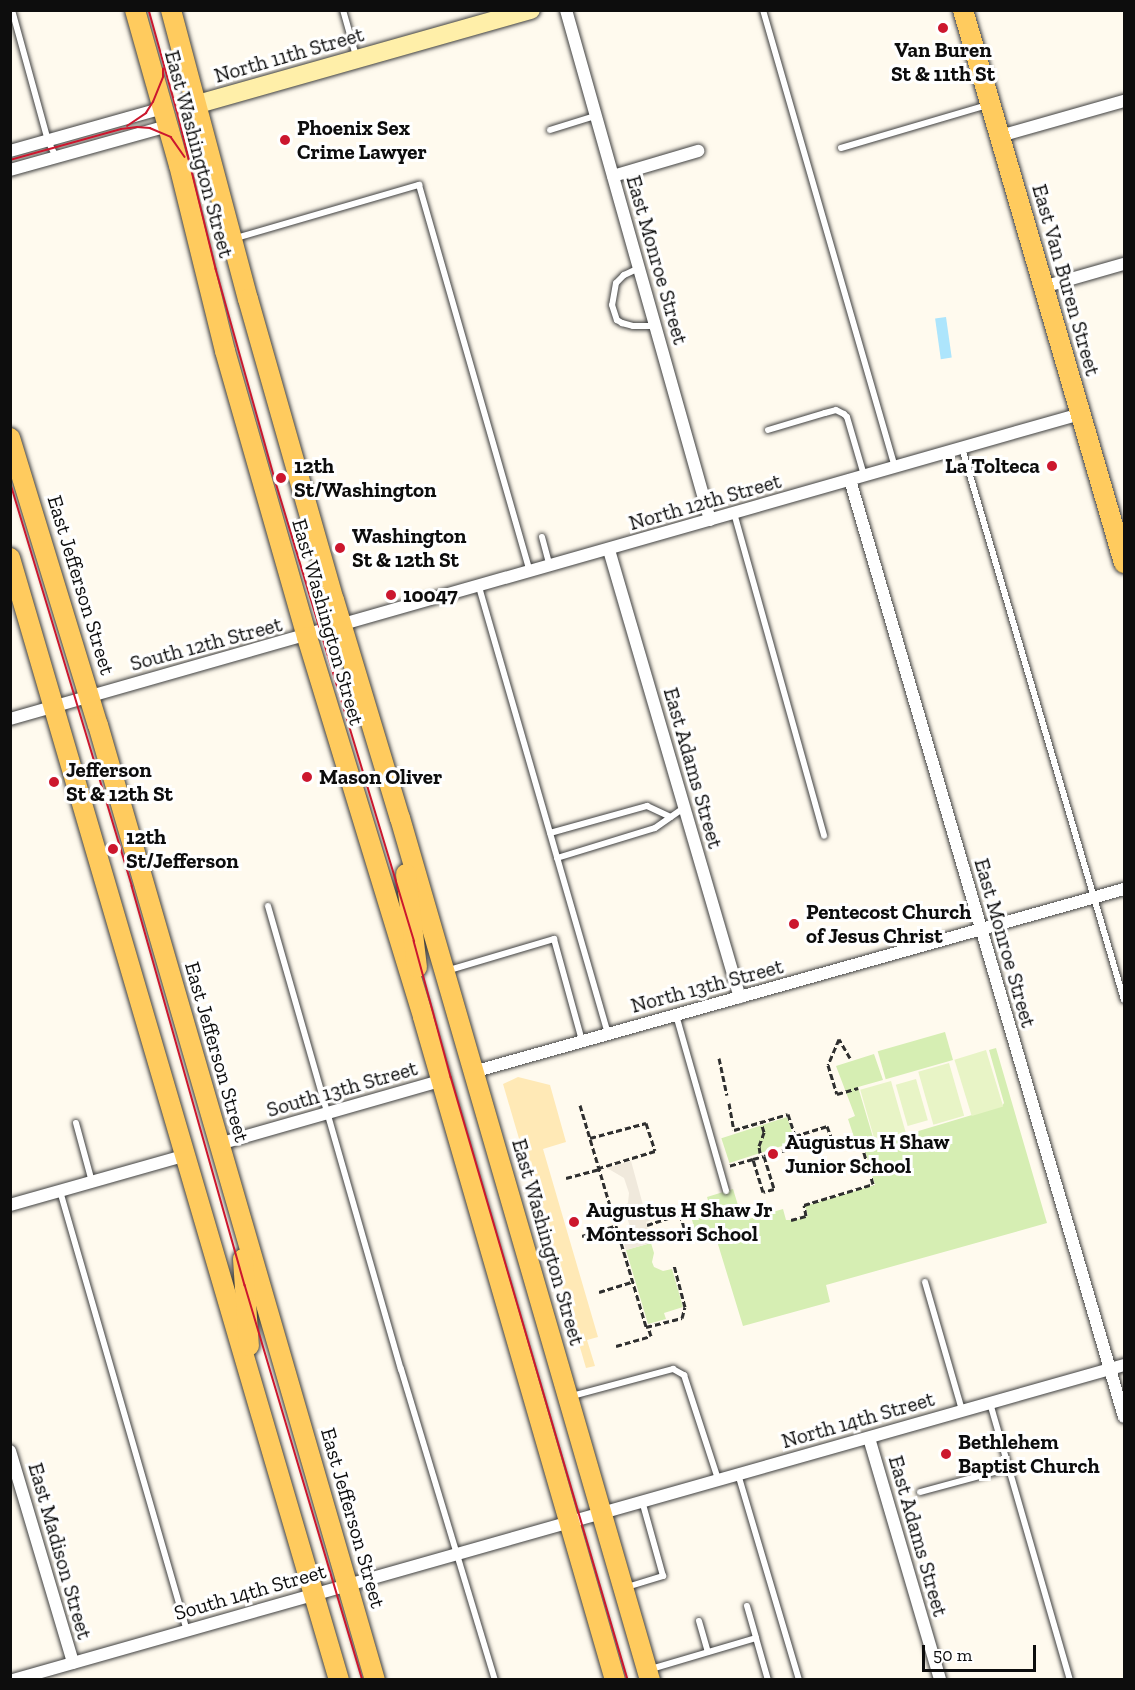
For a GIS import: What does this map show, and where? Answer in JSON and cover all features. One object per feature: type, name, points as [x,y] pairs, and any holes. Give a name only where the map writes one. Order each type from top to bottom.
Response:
[{"type":"main road","name":"East Washington Street","points":[[171,10],[342,626],[649,1675]]},
{"type":"main road","name":"East Van Buren Street","points":[[963,10],[1080,414],[1118,513],[1125,563]]},
{"type":"main road","name":"East Washington Street","points":[[139,17],[225,351],[307,637],[423,1017],[615,1680]]},
{"type":"main road","name":"East Jefferson Street","points":[[10,438],[89,696],[375,1680]]},
{"type":"main road","points":[[10,558],[339,1680]]},
{"type":"main road","name":"East Washington Street","points":[[400,818],[423,1017]]},
{"type":"main road","points":[[240,1217],[251,1383]]},
{"type":"street","name":"North 11th Street","points":[[198,104],[531,10]]},
{"type":"street","name":"East Monroe Street","points":[[566,10],[710,520]]},
{"type":"street","points":[[1000,136],[1125,101]]},
{"type":"street","points":[[10,151],[165,117]]},
{"type":"street","points":[[10,170],[56,157],[165,117]]},
{"type":"street","points":[[613,176],[698,151]]},
{"type":"street","points":[[1043,287],[1125,264]]},
{"type":"street","name":"North 12th Street","points":[[342,626],[1080,414]]},
{"type":"street","name":"East Monroe Street","points":[[850,480],[1125,1417]]},
{"type":"street","name":"East Adams Street","points":[[609,550],[740,997]]},
{"type":"street","name":"South 12th Street","points":[[10,719],[342,626]]},
{"type":"street","name":"North 13th Street","points":[[473,1072],[1125,889]]},
{"type":"street","name":"South 13th Street","points":[[219,1144],[440,1081]]},
{"type":"street","points":[[10,1205],[186,1155]]},
{"type":"street","name":"North 14th Street","points":[[601,1511],[1125,1365]]},
{"type":"street","name":"East Adams Street","points":[[869,1438],[940,1680]]},
{"type":"street","name":"East Madison Street","points":[[10,1451],[73,1662]]},
{"type":"street","name":"South 14th Street","points":[[13,1680],[601,1511]]},
{"type":"lane","points":[[12,10],[48,141],[56,157]]},
{"type":"lane","points":[[344,10],[357,59]]},
{"type":"lane","points":[[763,10],[895,467]]},
{"type":"lane","points":[[841,148],[991,104]]},
{"type":"lane","points":[[550,130],[596,115]]},
{"type":"lane","points":[[233,239],[419,185],[531,572]]},
{"type":"lane","points":[[639,268],[624,275],[616,283],[612,305],[617,320],[622,323],[633,326],[656,326]]},
{"type":"lane","points":[[768,430],[836,410],[847,417],[864,476]]},
{"type":"lane","points":[[962,448],[1125,999]]},
{"type":"lane","points":[[734,513],[824,836]]},
{"type":"lane","points":[[542,537],[550,567]]},
{"type":"lane","points":[[479,587],[608,1033]]},
{"type":"lane","points":[[550,833],[647,806],[671,817]]},
{"type":"lane","points":[[557,858],[655,828],[685,808]]},
{"type":"lane","points":[[268,906],[401,1369],[495,1680]]},
{"type":"lane","points":[[444,972],[554,939],[582,1041]]},
{"type":"lane","points":[[676,1015],[726,1191]]},
{"type":"lane","points":[[76,1123],[92,1182]]},
{"type":"lane","points":[[60,1191],[187,1630]]},
{"type":"lane","points":[[925,1282],[962,1410]]},
{"type":"lane","points":[[568,1397],[673,1369],[684,1375],[718,1479]]},
{"type":"lane","points":[[990,1402],[1070,1680]]},
{"type":"lane","points":[[920,1492],[1009,1468]]},
{"type":"lane","points":[[738,1473],[799,1680]]},
{"type":"lane","points":[[623,1588],[663,1576],[642,1500]]},
{"type":"lane","points":[[747,1606],[768,1680]]},
{"type":"lane","points":[[699,1621],[708,1652]]},
{"type":"lane","points":[[649,1675],[708,1652],[756,1638]]},
{"type":"path","points":[[850,1058],[839,1039],[828,1065],[837,1094],[858,1088]]},
{"type":"path","points":[[719,1058],[727,1095]]},
{"type":"path","points":[[729,1103],[734,1130],[788,1114],[797,1148]]},
{"type":"path","points":[[580,1105],[615,1216],[632,1282],[651,1336],[616,1346]]},
{"type":"path","points":[[753,1159],[763,1192],[774,1189],[759,1146],[764,1132],[762,1122]]},
{"type":"path","points":[[566,1178],[655,1151],[646,1123],[590,1138]]},
{"type":"path","points":[[729,1166],[831,1137],[828,1126],[795,1136]]},
{"type":"path","points":[[791,1220],[806,1216],[804,1205],[873,1184],[860,1139],[855,1141]]},
{"type":"path","points":[[647,1224],[680,1214],[686,1234]]},
{"type":"path","points":[[582,1236],[616,1226]]},
{"type":"path","points":[[648,1327],[682,1318],[685,1307],[674,1265]]},
{"type":"path","points":[[599,1292],[632,1282]]},
{"type":"green space","points":[[945,1032],[953,1060],[886,1079],[878,1051]]},
{"type":"green space","points":[[996,1048],[1047,1223],[826,1285],[830,1302],[743,1326],[713,1228],[696,1233],[692,1220],[712,1214],[707,1197],[733,1189],[741,1215],[747,1213],[749,1219],[783,1209],[786,1220],[795,1220],[808,1216],[805,1206],[875,1185],[861,1136],[854,1137],[848,1119],[855,1116],[836,1066],[874,1054],[883,1080],[858,1087],[875,1144],[1002,1106],[1004,1103],[989,1050]]},
{"type":"green space","points":[[986,1050],[1003,1106],[972,1116],[954,1060]]},
{"type":"green space","points":[[949,1063],[964,1116],[933,1125],[918,1072]]},
{"type":"green space","points":[[916,1079],[928,1120],[908,1126],[896,1085]]},
{"type":"green space","points":[[891,1081],[906,1132],[875,1141],[860,1090]]},
{"type":"green space","points":[[787,1117],[795,1142],[729,1163],[721,1138]]},
{"type":"green space","points":[[651,1243],[654,1267],[663,1271],[672,1269],[683,1307],[664,1313],[666,1319],[648,1324],[626,1250]]},
{"type":"sand","points":[[518,1077],[550,1085],[566,1142],[543,1149],[598,1337],[587,1340],[595,1366],[586,1368],[503,1084]]},
{"type":"shaded area","points":[[631,1161],[643,1205],[652,1203],[656,1218],[646,1222],[651,1243],[626,1250],[624,1243],[634,1240],[627,1217],[618,1220],[616,1211],[628,1203],[629,1193],[624,1178],[607,1168]]},
{"type":"water","points":[[946,317],[952,358],[941,359],[935,319]]},
{"type":"tram line","points":[[149,10],[177,110],[216,269],[274,476],[414,941],[451,1077],[628,1680]]},
{"type":"tram line","points":[[127,126],[146,113],[153,102],[163,77],[163,69]]},
{"type":"tram line","points":[[10,160],[121,129],[137,127],[150,128],[171,137],[185,157]]},
{"type":"tram line","points":[[10,481],[132,886],[245,1285],[363,1680]]},
{"type":"place","name":"Van Buren St & 11th St","points":[[943,28]]},
{"type":"place","name":"Phoenix Sex Crime Lawyer","points":[[285,140]]},
{"type":"place","name":"La Tolteca","points":[[1052,466]]},
{"type":"place","name":"12th St/Washington","points":[[281,478]]},
{"type":"place","name":"Washington St & 12th St","points":[[340,548]]},
{"type":"place","name":"10047","points":[[391,595]]},
{"type":"place","name":"Mason Oliver","points":[[307,777]]},
{"type":"place","name":"Jefferson St & 12th St","points":[[54,782]]},
{"type":"place","name":"12th St/Jefferson","points":[[113,849]]},
{"type":"place","name":"Pentecost Church of Jesus Christ","points":[[794,924]]},
{"type":"place","name":"Augustus H Shaw Junior School","points":[[773,1154]]},
{"type":"place","name":"Augustus H Shaw Jr Montessori School","points":[[574,1222]]},
{"type":"place","name":"Bethlehem Baptist Church","points":[[946,1454]]}]
